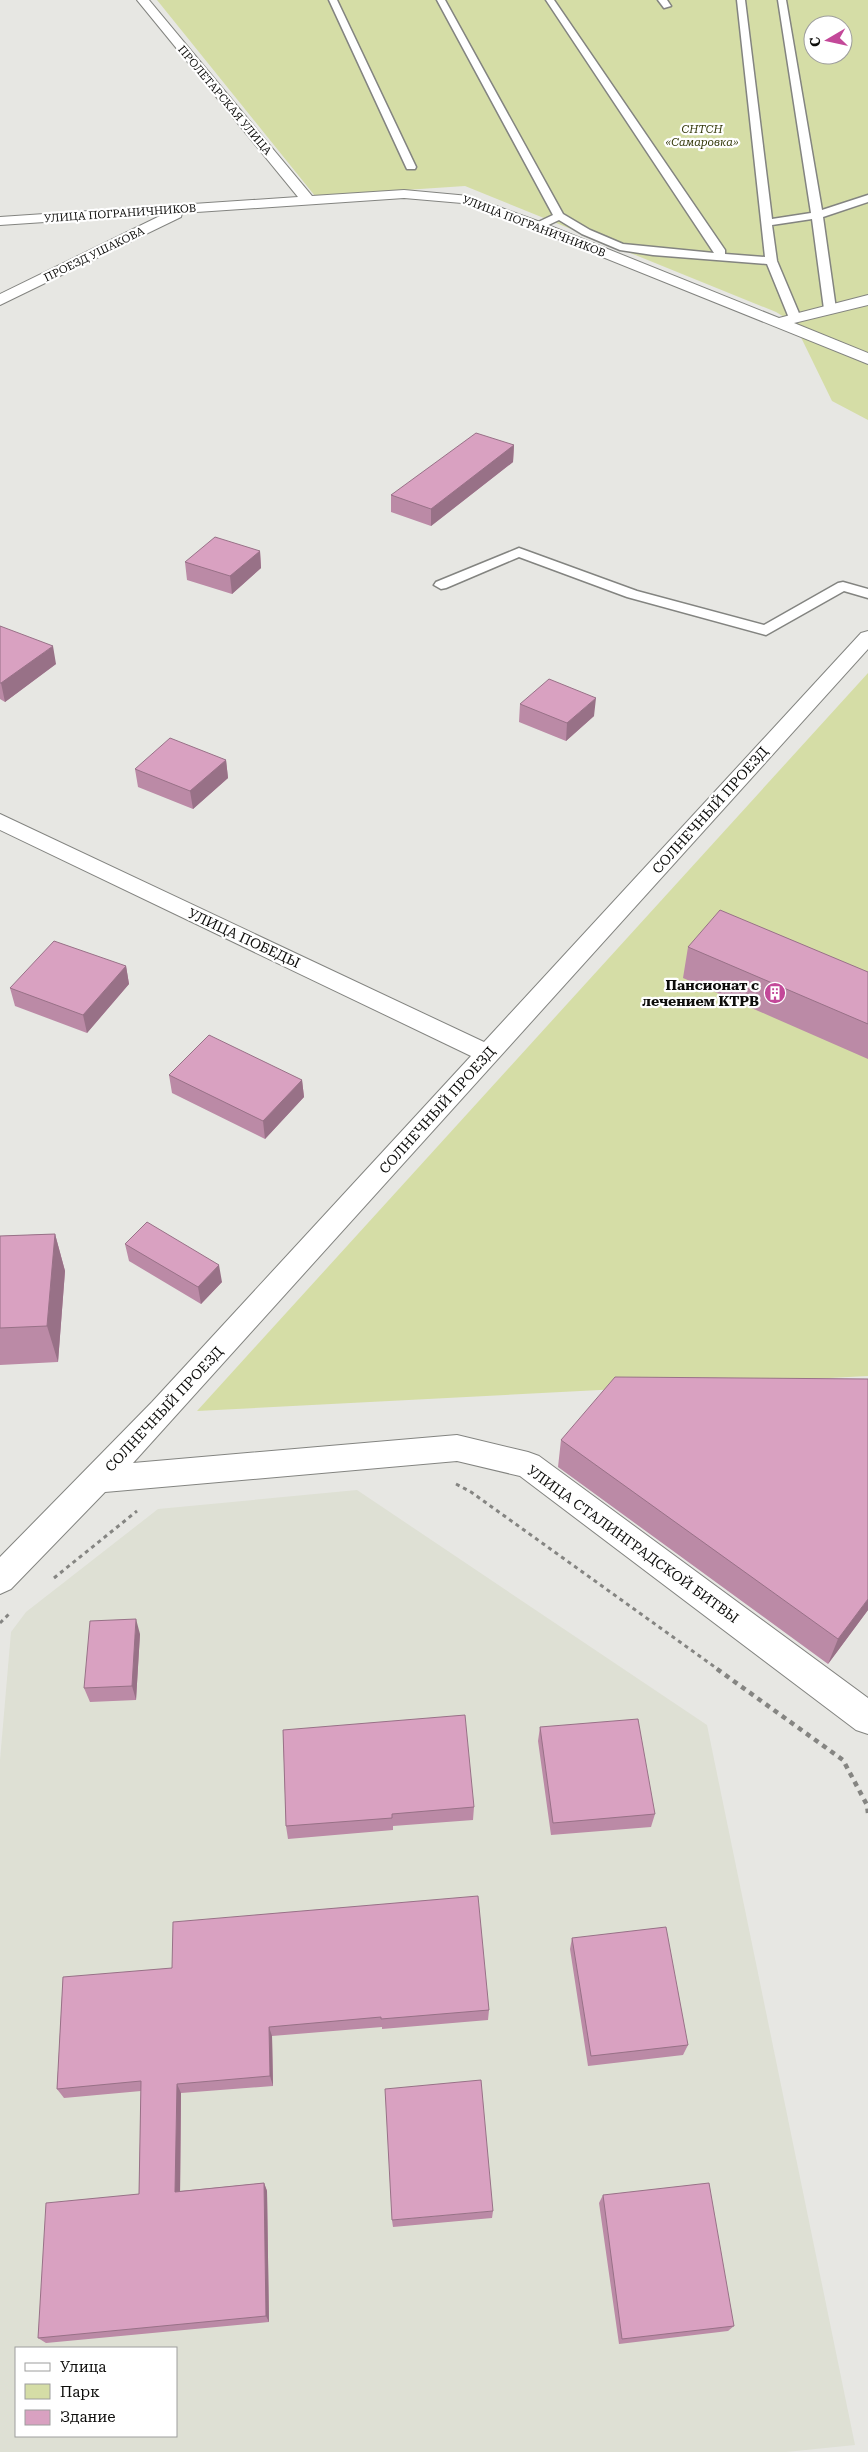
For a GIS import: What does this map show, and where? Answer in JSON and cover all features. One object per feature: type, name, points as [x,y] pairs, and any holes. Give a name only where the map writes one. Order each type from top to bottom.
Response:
[{"type":"street","name":"ПРОЛЕТАРСКАЯ УЛИЦА","points":[[143,0],[308,200]]},
{"type":"street","name":"УЛИЦА ПОГРАНИЧНИКОВ","points":[[0,221],[404,194],[434,194],[464,199],[538,226],[868,359]]},
{"type":"street","name":"ПРОЕЗД УШАКОВА","points":[[0,300],[187,208]]},
{"type":"street","points":[[777,323],[868,300]]},
{"type":"street","name":"СОЛНЕЧНЫЙ ПРОЕЗД","points":[[1,1579],[99,1479],[868,637]]},
{"type":"street","name":"УЛИЦА ПОБЕДЫ","points":[[0,821],[488,1054]]},
{"type":"street","name":"УЛИЦА СТАЛИНГРАДСКОЙ БИТВЫ","points":[[99,1479],[457,1448],[528,1465],[868,1718]]},
{"type":"lane","points":[[332,0],[411,167]]},
{"type":"lane","points":[[441,0],[559,216],[586,232],[620,247],[720,258],[771,261]]},
{"type":"lane","points":[[550,0],[719,250],[720,258]]},
{"type":"lane","points":[[742,0],[771,261],[795,318]]},
{"type":"lane","points":[[782,0],[817,215],[830,309]]},
{"type":"lane","points":[[766,222],[817,215],[868,198]]},
{"type":"lane","points":[[538,226],[559,216]]},
{"type":"lane","points":[[441,585],[519,552],[632,594],[766,630],[843,586],[868,594]]},
{"type":"path","points":[[451,1481],[480,1498],[843,1760],[867,1805],[868,1813]]},
{"type":"path","points":[[52,1579],[143,1507]]},
{"type":"path","points":[[0,1623],[15,1609]]},
{"type":"shaded area","points":[[357,1490],[707,1725],[855,2445],[786,2452],[0,2452],[0,1760],[11,1632],[26,1612],[158,1509]]},
{"type":"green space","name":"СНТСН «Самаровка»","points":[[157,0],[868,0],[868,420],[832,401],[794,323],[776,312],[465,186],[315,196]]},
{"type":"green space","points":[[868,673],[868,1376],[197,1411]]},
{"type":"building","points":[[476,433],[514,445],[431,509],[391,495]]},
{"type":"building","points":[[215,537],[260,551],[230,576],[185,562]]},
{"type":"building","points":[[0,626],[53,646],[1,683],[0,683]]},
{"type":"building","points":[[549,679],[596,698],[567,723],[520,704]]},
{"type":"building","points":[[170,738],[226,760],[190,791],[135,769]]},
{"type":"building","points":[[720,910],[868,972],[868,1024],[688,947]]},
{"type":"building","points":[[54,941],[126,966],[83,1015],[10,988]]},
{"type":"building","points":[[209,1035],[302,1080],[263,1121],[169,1075]]},
{"type":"building","points":[[147,1222],[219,1265],[198,1287],[125,1244]]},
{"type":"building","points":[[55,1234],[47,1326],[0,1328],[0,1236]]},
{"type":"building","points":[[615,1377],[868,1379],[868,1599],[838,1639],[561,1440]]},
{"type":"building","points":[[136,1619],[132,1686],[84,1688],[90,1621]]},
{"type":"building","points":[[465,1715],[474,1807],[392,1814],[392,1818],[286,1826],[283,1730]]},
{"type":"building","points":[[638,1719],[655,1814],[553,1823],[540,1727]]},
{"type":"building","points":[[478,1896],[489,2010],[269,2027],[270,2076],[177,2084],[175,2192],[264,2183],[266,2316],[38,2338],[46,2203],[139,2194],[141,2081],[57,2089],[63,1977],[172,1968],[173,1922]]},
{"type":"building","points":[[666,1927],[688,2045],[591,2056],[572,1938]]},
{"type":"building","points":[[481,2080],[493,2211],[392,2220],[385,2089]]},
{"type":"building","points":[[709,2183],[734,2326],[622,2339],[603,2195]]},
{"type":"place","name":"Пансионат с лечением КТРВ","points":[[775,993]]}]
